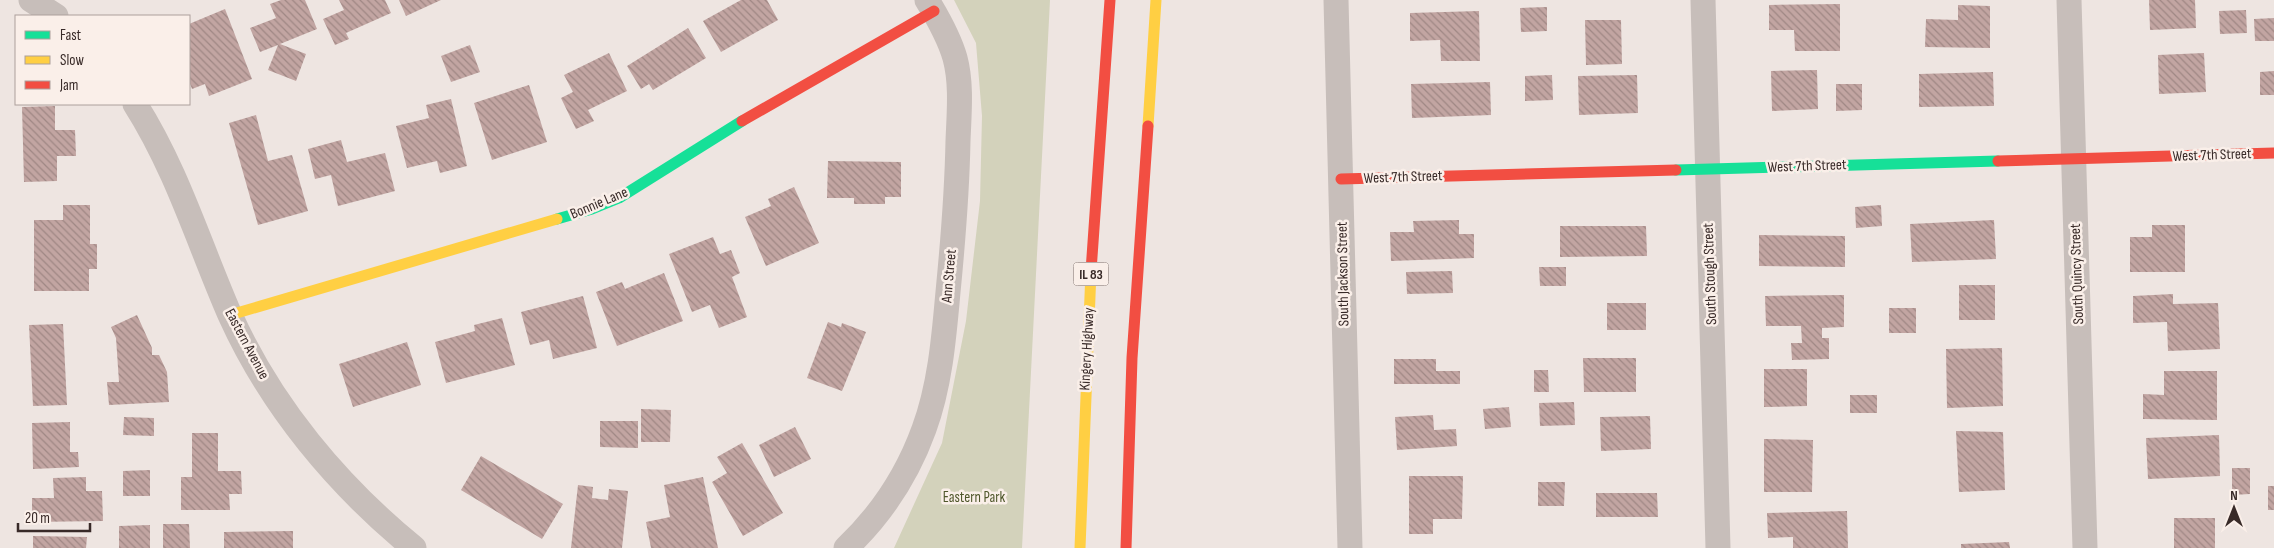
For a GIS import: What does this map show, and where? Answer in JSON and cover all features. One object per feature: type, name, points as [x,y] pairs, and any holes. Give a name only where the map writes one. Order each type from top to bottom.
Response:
[{"type":"main road","name":"Kingery Highway","points":[[1080,548],[1090,291],[1110,0]]},
{"type":"main road","points":[[1126,548],[1132,358],[1156,0]]},
{"type":"main road","name":"Bonnie Lane","points":[[230,314],[592,209],[610,202],[930,6]]},
{"type":"main road","name":"West 7th Street","points":[[1341,179],[2274,153]]},
{"type":"street","points":[[31,0],[54,15]]},
{"type":"street","name":"South Jackson Street","points":[[1336,0],[1350,548]]},
{"type":"street","name":"South Stough Street","points":[[1702,0],[1718,548]]},
{"type":"street","name":"South Quincy Street","points":[[2069,0],[2085,548]]},
{"type":"street","name":"Ann Street","points":[[852,542],[882,510],[899,482],[918,442],[924,428],[936,382],[945,328],[958,169],[959,98],[955,59],[930,6]]},
{"type":"street","name":"Eastern Avenue","points":[[136,105],[147,122],[190,213],[230,314],[279,402],[309,443],[341,481],[414,548]]},
{"type":"green space","name":"Eastern Park","points":[[954,0],[1050,0],[1022,548],[894,548],[942,443],[966,321],[980,201],[982,116],[976,43]]},
{"type":"building","points":[[281,0],[305,0],[317,29],[280,44],[306,54],[296,81],[268,70],[278,45],[260,52],[250,28],[276,18],[270,4]]},
{"type":"building","points":[[339,0],[385,0],[391,13],[346,33],[349,39],[335,45],[323,19],[344,10]]},
{"type":"building","points":[[399,0],[441,0],[406,16]]},
{"type":"building","points":[[741,0],[767,0],[778,20],[721,52],[703,21]]},
{"type":"building","points":[[2149,0],[2195,0],[2196,28],[2150,30]]},
{"type":"building","points":[[1840,4],[1840,51],[1795,51],[1794,30],[1769,30],[1769,5]]},
{"type":"building","points":[[1958,5],[1990,6],[1990,48],[1925,47],[1926,19],[1958,20]]},
{"type":"building","points":[[1547,7],[1547,31],[1521,32],[1520,8]]},
{"type":"building","points":[[225,9],[252,79],[209,96],[205,84],[192,89],[190,84],[190,24]]},
{"type":"building","points":[[2246,10],[2247,33],[2220,34],[2219,11]]},
{"type":"building","points":[[1479,11],[1480,61],[1441,61],[1440,40],[1410,41],[1410,13]]},
{"type":"building","points":[[2274,18],[2274,41],[2255,41],[2254,19]]},
{"type":"building","points":[[1585,20],[1621,20],[1622,64],[1586,65]]},
{"type":"building","points":[[688,28],[706,58],[653,90],[649,84],[641,89],[627,66]]},
{"type":"building","points":[[470,45],[480,72],[451,82],[441,56]]},
{"type":"building","points":[[609,53],[627,91],[588,110],[594,121],[576,129],[561,98],[573,92],[564,75]]},
{"type":"building","points":[[2204,53],[2206,92],[2159,94],[2158,55]]},
{"type":"building","points":[[1817,70],[1818,109],[1772,111],[1771,71]]},
{"type":"building","points":[[2274,71],[2274,95],[2260,95],[2260,72]]},
{"type":"building","points":[[1993,72],[1994,106],[1919,107],[1919,74]]},
{"type":"building","points":[[1552,75],[1553,100],[1525,101],[1525,76]]},
{"type":"building","points":[[1637,75],[1638,113],[1579,115],[1578,76]]},
{"type":"building","points":[[1490,82],[1491,115],[1412,118],[1411,84]]},
{"type":"building","points":[[1836,84],[1862,84],[1862,110],[1836,111]]},
{"type":"building","points":[[529,85],[547,142],[492,160],[474,103]]},
{"type":"building","points":[[451,99],[467,166],[440,173],[437,161],[407,168],[396,126],[429,118],[426,105]]},
{"type":"building","points":[[55,106],[55,130],[75,130],[76,156],[57,156],[57,181],[24,182],[22,107]]},
{"type":"building","points":[[256,115],[268,161],[292,155],[308,211],[258,225],[229,123]]},
{"type":"building","points":[[341,140],[347,162],[385,153],[395,191],[338,206],[331,175],[315,179],[308,149]]},
{"type":"building","points":[[828,161],[901,162],[901,197],[885,197],[885,204],[854,204],[854,198],[827,198]]},
{"type":"building","points":[[794,187],[819,243],[766,266],[745,217],[771,206],[768,199]]},
{"type":"building","points":[[63,205],[90,205],[90,244],[97,244],[97,269],[89,269],[89,291],[34,291],[34,220],[63,220]]},
{"type":"building","points":[[1881,205],[1882,226],[1856,228],[1855,207]]},
{"type":"building","points":[[1459,220],[1459,234],[1474,234],[1474,258],[1391,261],[1390,232],[1414,232],[1413,221]]},
{"type":"building","points":[[1994,220],[1996,259],[1912,262],[1910,224]]},
{"type":"building","points":[[2152,225],[2185,225],[2185,272],[2130,272],[2130,237],[2152,237]]},
{"type":"building","points":[[1560,226],[1646,226],[1647,256],[1560,257]]},
{"type":"building","points":[[1759,235],[1845,236],[1845,267],[1759,266]]},
{"type":"building","points":[[713,237],[720,254],[731,250],[740,273],[732,277],[747,317],[719,328],[710,305],[692,312],[669,254]]},
{"type":"building","points":[[1539,267],[1566,267],[1566,286],[1540,286]]},
{"type":"building","points":[[1452,271],[1453,293],[1407,294],[1406,272]]},
{"type":"building","points":[[664,273],[683,321],[617,346],[596,292],[622,282],[625,289]]},
{"type":"building","points":[[1959,285],[1995,285],[1995,320],[1959,320]]},
{"type":"building","points":[[2173,294],[2173,304],[2218,303],[2220,349],[2168,351],[2167,322],[2133,323],[2133,296]]},
{"type":"building","points":[[1844,295],[1844,327],[1822,328],[1822,338],[1829,338],[1829,359],[1792,360],[1791,343],[1802,343],[1801,326],[1766,326],[1765,296]]},
{"type":"building","points":[[583,296],[597,348],[553,359],[549,340],[530,345],[521,312]]},
{"type":"building","points":[[1607,303],[1646,303],[1646,330],[1607,330]]},
{"type":"building","points":[[1889,308],[1916,308],[1916,333],[1889,333]]},
{"type":"building","points":[[137,315],[152,348],[152,355],[159,355],[167,372],[169,402],[109,405],[107,382],[119,382],[116,338],[111,327]]},
{"type":"building","points":[[502,318],[515,365],[446,383],[435,342],[475,331],[474,325]]},
{"type":"building","points":[[828,322],[841,327],[842,323],[866,332],[842,391],[807,378]]},
{"type":"building","points":[[63,324],[67,405],[33,406],[29,325]]},
{"type":"building","points":[[407,342],[421,385],[353,407],[339,364]]},
{"type":"building","points":[[2002,348],[2003,406],[1947,408],[1946,349]]},
{"type":"building","points":[[1583,358],[1636,358],[1636,392],[1584,392]]},
{"type":"building","points":[[1394,359],[1436,359],[1436,371],[1460,371],[1460,384],[1394,384]]},
{"type":"building","points":[[1764,369],[1807,369],[1807,406],[1764,407]]},
{"type":"building","points":[[1534,370],[1548,370],[1549,392],[1534,392]]},
{"type":"building","points":[[2164,371],[2217,371],[2217,420],[2143,419],[2143,394],[2164,395]]},
{"type":"building","points":[[1850,395],[1877,395],[1877,413],[1850,413]]},
{"type":"building","points":[[1574,402],[1575,425],[1540,426],[1539,403]]},
{"type":"building","points":[[1509,407],[1511,427],[1485,429],[1483,409]]},
{"type":"building","points":[[641,409],[671,410],[670,442],[641,442]]},
{"type":"building","points":[[1433,415],[1434,430],[1456,429],[1457,446],[1397,450],[1395,417]]},
{"type":"building","points":[[1650,416],[1651,449],[1601,451],[1600,417]]},
{"type":"building","points":[[124,417],[154,418],[154,436],[123,435]]},
{"type":"building","points":[[600,421],[638,421],[638,448],[600,447]]},
{"type":"building","points":[[70,422],[70,452],[78,452],[79,467],[33,469],[32,423]]},
{"type":"building","points":[[795,427],[811,459],[774,477],[759,445]]},
{"type":"building","points":[[1956,431],[2003,432],[2005,490],[1959,492]]},
{"type":"building","points":[[192,433],[218,433],[218,471],[241,471],[242,494],[229,494],[230,510],[181,510],[181,477],[192,477]]},
{"type":"building","points":[[2219,435],[2220,476],[2148,479],[2146,438]]},
{"type":"building","points":[[1764,439],[1813,440],[1812,492],[1764,492]]},
{"type":"building","points":[[742,443],[783,513],[743,536],[712,482],[727,473],[717,457]]},
{"type":"building","points":[[481,456],[563,504],[542,539],[461,490]]},
{"type":"building","points":[[2232,468],[2250,468],[2250,494],[2232,495]]},
{"type":"building","points":[[150,470],[150,496],[123,496],[123,471]]},
{"type":"building","points":[[1409,476],[1463,476],[1462,519],[1433,519],[1433,534],[1409,534]]},
{"type":"building","points":[[86,477],[86,491],[102,491],[103,521],[32,522],[32,498],[54,498],[53,478]]},
{"type":"building","points":[[703,477],[718,548],[651,548],[646,522],[670,517],[664,485]]},
{"type":"building","points":[[1538,482],[1565,482],[1564,506],[1538,506]]},
{"type":"building","points":[[578,485],[593,487],[592,498],[608,500],[609,489],[628,491],[622,548],[571,548]]},
{"type":"building","points":[[2268,486],[2274,486],[2274,510],[2268,510]]},
{"type":"building","points":[[1596,493],[1657,493],[1658,517],[1596,517]]},
{"type":"building","points":[[1847,511],[1848,548],[1793,548],[1793,537],[1768,538],[1767,513]]},
{"type":"building","points":[[2174,518],[2215,518],[2215,548],[2174,548]]},
{"type":"building","points":[[163,524],[189,524],[190,548],[163,548]]},
{"type":"building","points":[[150,525],[150,548],[119,548],[119,526]]},
{"type":"building","points":[[293,531],[293,548],[224,548],[224,532]]},
{"type":"building","points":[[33,536],[87,537],[86,548],[33,548]]},
{"type":"building","points":[[2009,542],[2010,548],[1961,548],[1961,544]]},
{"type":"traffic: fast","points":[[557,219],[592,209],[619,198],[742,121]]},
{"type":"traffic: fast","points":[[1676,170],[1998,161]]},
{"type":"traffic: slow","points":[[1148,126],[1156,0]]},
{"type":"traffic: slow","points":[[230,315],[557,219]]},
{"type":"traffic: slow","points":[[1080,548],[1091,271]]},
{"type":"traffic: jam","points":[[1091,271],[1110,0]]},
{"type":"traffic: jam","points":[[742,121],[934,11]]},
{"type":"traffic: jam","points":[[1126,548],[1132,358],[1148,126]]},
{"type":"traffic: jam","points":[[1998,161],[2274,153]]},
{"type":"traffic: jam","points":[[1341,179],[1676,170]]}]
